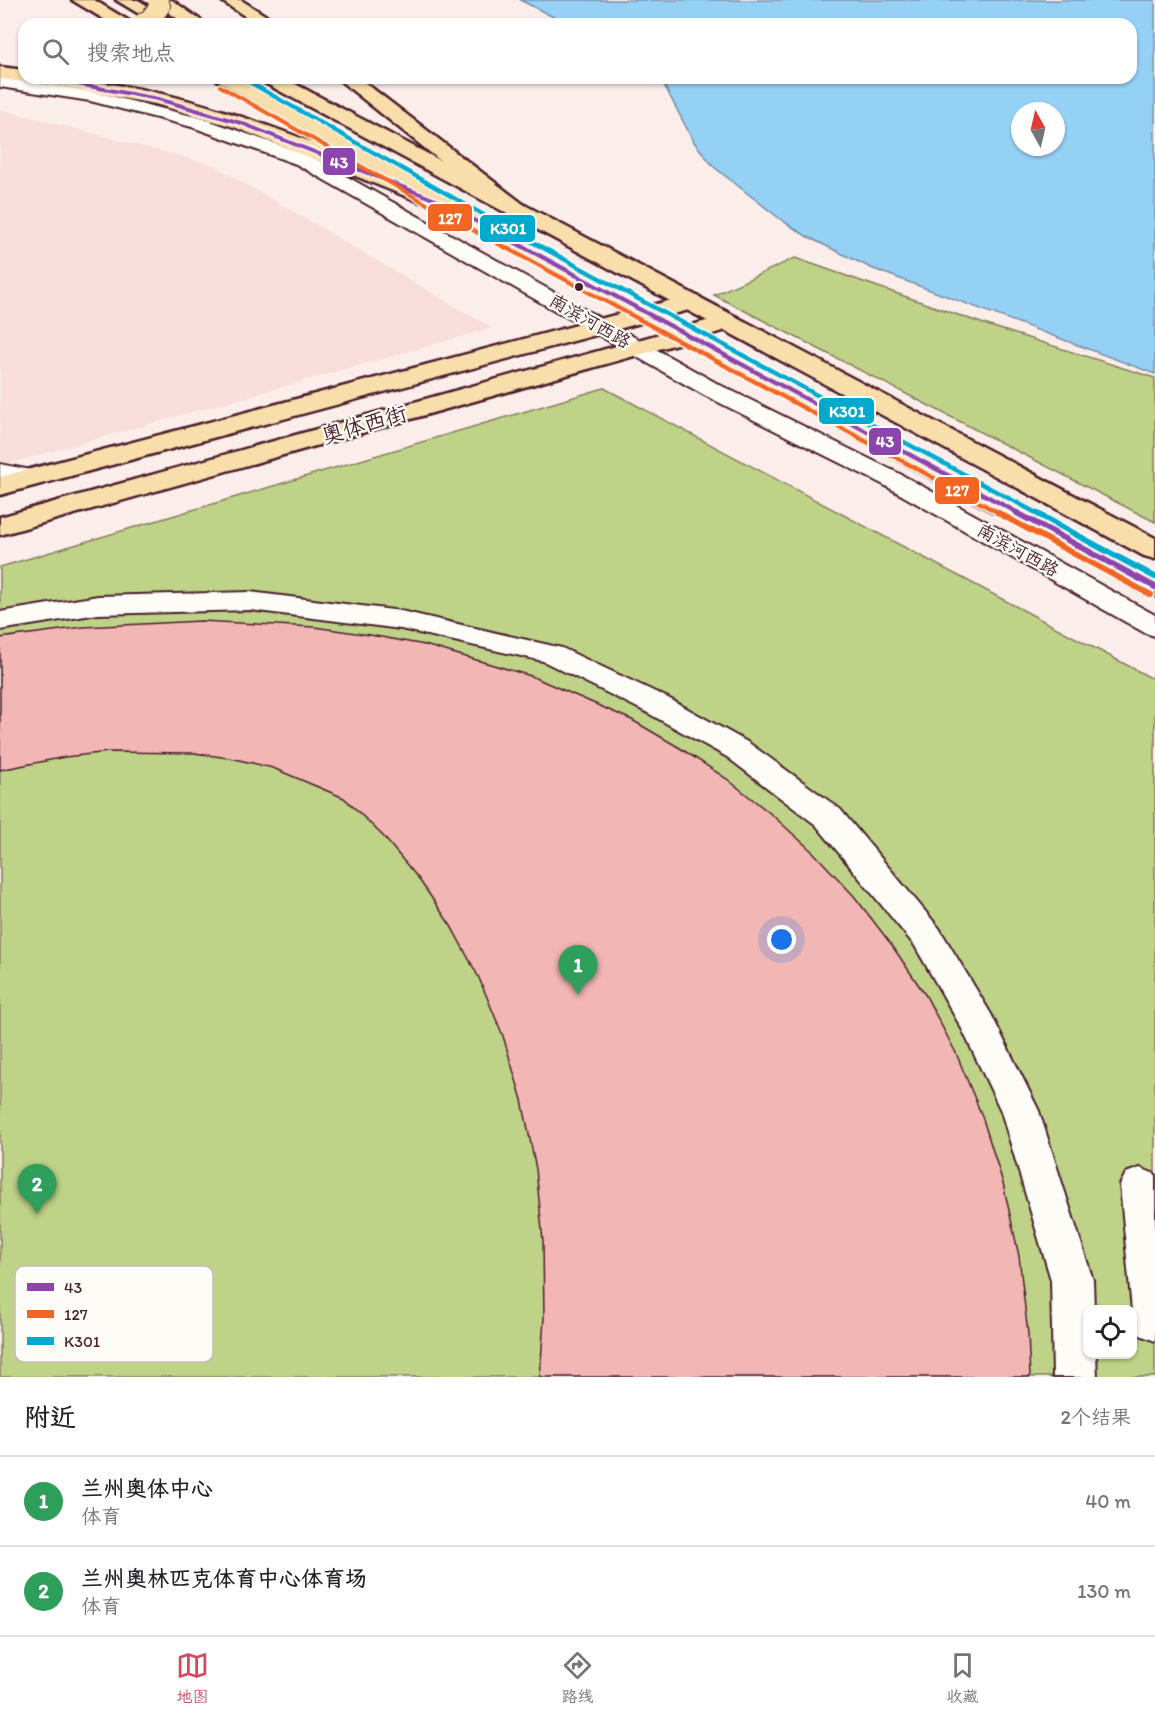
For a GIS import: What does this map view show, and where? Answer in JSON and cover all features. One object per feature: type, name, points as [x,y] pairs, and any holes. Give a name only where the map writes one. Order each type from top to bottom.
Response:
[{"type":"main road","points":[[81,0],[114,18]]},
{"type":"main road","points":[[125,0],[158,18]]},
{"type":"main road","points":[[148,18],[160,6],[159,0]]},
{"type":"main road","points":[[159,0],[188,18]]},
{"type":"main road","points":[[229,0],[260,18]]},
{"type":"main road","points":[[0,73],[18,75]]},
{"type":"main road","points":[[77,84],[158,99],[241,123],[438,201]]},
{"type":"main road","name":"南滨河西路","points":[[234,84],[438,201],[1155,588]]},
{"type":"main road","points":[[281,84],[1155,550]]},
{"type":"main road","points":[[356,84],[384,104],[515,209]]},
{"type":"main road","name":"奥体西街","points":[[0,486],[691,302]]},
{"type":"main road","name":"奥体西街","points":[[0,526],[728,322]]},
{"type":"street","name":"南滨河西路","points":[[0,82],[90,96],[187,120],[303,160],[712,390],[893,480],[1155,627]]},
{"type":"street","points":[[0,472],[32,477]]},
{"type":"street","points":[[0,621],[98,605],[250,601],[401,620],[552,654],[657,705],[738,750],[828,817],[927,938],[978,1024],[1020,1110],[1072,1280],[1075,1377]]},
{"type":"street","points":[[1140,1185],[1155,1322]]},
{"type":"shaded area","points":[[0,109],[213,165],[492,328],[0,466]]},
{"type":"green space","points":[[795,258],[987,325],[1155,378],[1155,522],[714,295]]},
{"type":"green space","points":[[604,388],[1155,680],[1155,1377],[0,1377],[0,567]]},
{"type":"water","points":[[520,0],[1155,0],[1155,374],[871,268],[806,236],[780,219],[714,167],[694,142],[664,84],[1137,84],[1137,18],[555,18]]},
{"type":"building","points":[[201,621],[314,627],[370,635],[425,645],[531,676],[632,720],[680,748],[727,779],[771,814],[814,853],[854,896],[891,944],[926,996],[956,1053],[982,1116],[1003,1183],[1019,1256],[1028,1334],[1030,1377],[540,1377],[544,1318],[543,1241],[536,1169],[522,1100],[503,1036],[479,978],[451,926],[418,878],[383,836],[344,798],[273,768],[235,759],[194,753],[109,752],[65,757],[0,770],[0,638],[83,627]]},
{"type":"transit line","name":"43","points":[[77,84],[158,99],[241,123],[438,201],[1155,587]]},
{"type":"transit line","name":"K301","points":[[252,84],[442,193],[1155,577]]},
{"type":"transit line","name":"127","points":[[220,86],[434,209],[1151,595]]},
{"type":"place","name":"兰州奥体中心","points":[[578,995]]},
{"type":"place","name":"兰州奥林匹克体育中心体育场","points":[[37,1214]]}]
